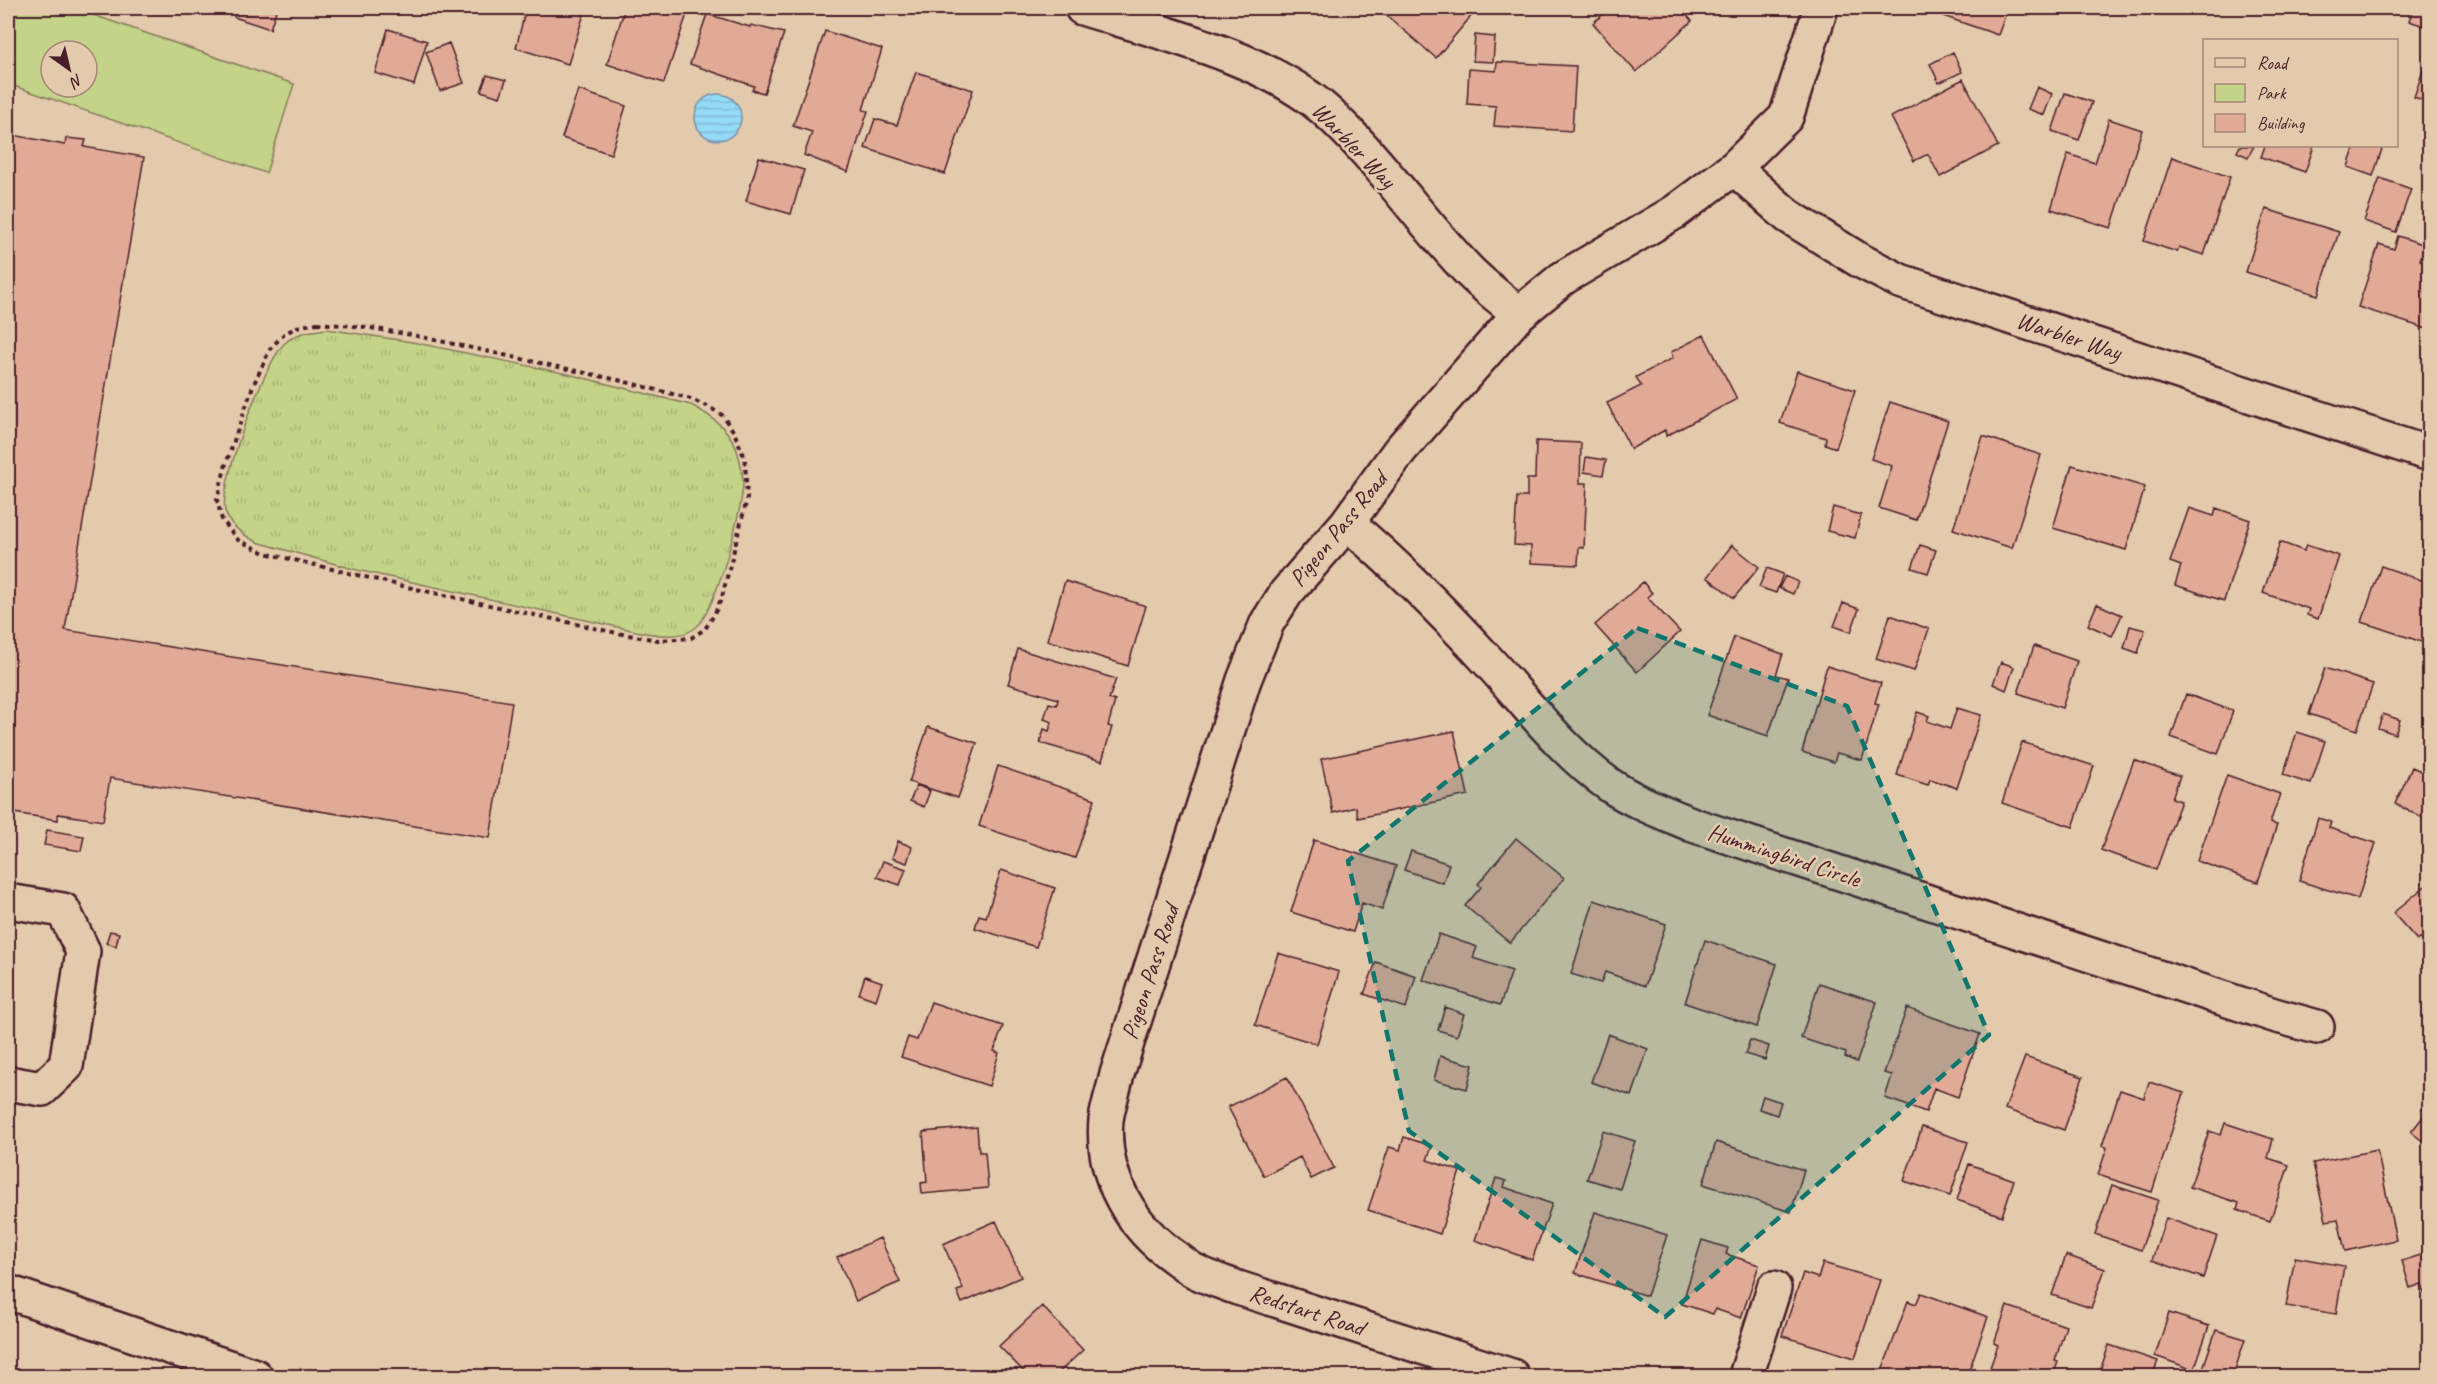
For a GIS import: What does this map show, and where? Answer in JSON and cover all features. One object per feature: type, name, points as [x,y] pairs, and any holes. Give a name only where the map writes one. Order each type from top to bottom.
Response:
[{"type":"street","name":"Warbler Way","points":[[1082,8],[1208,49],[1268,72],[1297,90],[1324,109],[1356,141],[1468,271],[1519,314]]},
{"type":"street","name":"Pigeon Pass Road","points":[[1125,1206],[1111,1170],[1107,1150],[1106,1119],[1117,1074],[1244,680],[1267,623],[1286,593],[1347,523],[1400,450],[1519,314],[1563,278],[1675,212],[1734,168],[1786,117],[1821,8]]},
{"type":"street","name":"Warbler Way","points":[[1734,168],[1788,216],[1859,260],[1900,281],[2430,453]]},
{"type":"street","name":"Hummingbird Circle","points":[[1347,523],[1390,560],[1445,614],[1562,743],[1610,785],[1643,805],[1693,825],[2274,1015],[2317,1027]]},
{"type":"street","points":[[8,901],[63,910],[83,951],[66,1066],[42,1089],[8,1083]]},
{"type":"street","name":"Redstart Road","points":[[1125,1206],[1157,1245],[1197,1273],[1512,1377]]},
{"type":"street","points":[[1746,1377],[1774,1288]]},
{"type":"street","points":[[8,1292],[255,1377]]},
{"type":"path","points":[[317,323],[337,323],[407,334],[682,397],[707,406],[722,415],[734,432],[746,459],[747,478],[747,499],[722,597],[705,629],[691,638],[658,640],[617,633],[407,587],[265,552],[238,540],[222,520],[217,500],[253,386],[270,349],[284,334],[297,327],[317,323]]},
{"type":"highlighted area","points":[[1637,628],[1847,706],[1989,1035],[1665,1317],[1409,1131],[1348,861]]},
{"type":"green space","points":[[8,8],[73,8],[294,84],[266,173],[51,99],[99,99],[99,39],[39,39],[39,95],[8,84]]},
{"type":"green space","points":[[327,329],[412,342],[568,374],[691,405],[714,419],[732,439],[739,457],[743,484],[733,538],[718,584],[702,620],[694,629],[680,634],[665,635],[636,631],[357,570],[257,542],[243,533],[227,516],[225,497],[236,451],[255,398],[275,356],[284,344],[310,331]]},
{"type":"water","points":[[718,94],[727,95],[734,101],[740,108],[740,126],[734,133],[727,139],[718,140],[709,139],[702,133],[696,126],[695,117],[696,108],[702,101],[709,95]]},
{"type":"building","points":[[201,8],[224,8],[222,14]]},
{"type":"building","points":[[237,8],[277,8],[270,29],[234,17]]},
{"type":"building","points":[[504,8],[586,8],[568,64],[516,48],[524,16]]},
{"type":"building","points":[[625,8],[689,8],[664,83],[607,64]]},
{"type":"building","points":[[1378,8],[1465,8],[1473,14],[1436,58]]},
{"type":"building","points":[[1610,8],[1680,8],[1692,21],[1636,72],[1593,23]]},
{"type":"building","points":[[1946,8],[2008,8],[1998,35],[1943,16]]},
{"type":"building","points":[[2413,8],[2430,8],[2430,28],[2409,21]]},
{"type":"building","points":[[707,14],[750,27],[751,25],[784,33],[764,93],[752,90],[754,86],[690,64]]},
{"type":"building","points":[[388,29],[427,41],[414,85],[375,73]]},
{"type":"building","points":[[825,31],[882,49],[863,110],[868,111],[848,172],[804,155],[812,132],[793,126]]},
{"type":"building","points":[[1475,35],[1495,37],[1493,62],[1473,61]]},
{"type":"building","points":[[449,43],[464,83],[440,91],[426,52]]},
{"type":"building","points":[[1953,52],[1962,72],[1939,83],[1930,64]]},
{"type":"building","points":[[2427,59],[2430,59],[2430,103],[2414,97]]},
{"type":"building","points":[[1497,62],[1576,66],[1572,131],[1494,126],[1496,106],[1467,104],[1469,69],[1496,71]]},
{"type":"building","points":[[916,72],[973,90],[945,174],[865,148],[875,119],[897,125]]},
{"type":"building","points":[[487,75],[506,80],[500,97],[481,91]]},
{"type":"building","points":[[1963,79],[1998,146],[1940,177],[1928,154],[1914,161],[1891,117]]},
{"type":"building","points":[[2037,87],[2052,94],[2044,115],[2028,109]]},
{"type":"building","points":[[578,90],[626,106],[611,154],[562,138]]},
{"type":"building","points":[[2065,93],[2092,102],[2079,140],[2052,131]]},
{"type":"building","points":[[2109,119],[2142,130],[2111,228],[2051,209],[2068,154],[2095,163]]},
{"type":"building","points":[[8,134],[65,145],[66,138],[86,140],[84,147],[144,157],[65,630],[512,702],[490,838],[110,778],[103,821],[58,814],[58,820],[8,812]]},
{"type":"building","points":[[2240,147],[2253,147],[2248,157],[2237,152]]},
{"type":"building","points":[[2265,147],[2314,147],[2305,172],[2261,157]]},
{"type":"building","points":[[2355,147],[2383,147],[2373,176],[2348,167]]},
{"type":"building","points":[[759,157],[804,170],[791,214],[746,201]]},
{"type":"building","points":[[2172,157],[2230,177],[2204,255],[2179,247],[2177,252],[2144,241]]},
{"type":"building","points":[[2380,178],[2411,189],[2396,232],[2364,221]]},
{"type":"building","points":[[2266,209],[2339,232],[2318,295],[2246,272]]},
{"type":"building","points":[[2398,236],[2425,245],[2420,260],[2430,263],[2430,330],[2358,307],[2379,244],[2394,249]]},
{"type":"building","points":[[1704,335],[1737,399],[1666,436],[1665,430],[1631,449],[1607,403],[1641,386],[1636,377],[1673,358],[1671,352]]},
{"type":"building","points":[[1797,371],[1855,390],[1836,448],[1825,444],[1826,438],[1780,423]]},
{"type":"building","points":[[1890,402],[1948,421],[1916,520],[1879,508],[1892,466],[1871,459]]},
{"type":"building","points":[[1983,436],[2041,455],[2012,548],[1953,529]]},
{"type":"building","points":[[1536,441],[1581,443],[1580,483],[1587,483],[1584,548],[1579,547],[1578,565],[1531,563],[1531,546],[1514,545],[1517,497],[1527,497],[1527,479],[1535,479]]},
{"type":"building","points":[[1586,457],[1606,460],[1603,475],[1584,472]]},
{"type":"building","points":[[2072,465],[2145,487],[2126,550],[2053,528]]},
{"type":"building","points":[[1833,507],[1861,515],[1855,538],[1827,531]]},
{"type":"building","points":[[2189,508],[2214,516],[2216,508],[2250,520],[2224,601],[2175,585],[2181,566],[2170,562]]},
{"type":"building","points":[[2280,542],[2304,551],[2306,545],[2339,556],[2318,619],[2307,615],[2309,609],[2263,593]]},
{"type":"building","points":[[1732,545],[1759,567],[1734,598],[1707,577]]},
{"type":"building","points":[[1920,545],[1936,550],[1928,573],[1912,568]]},
{"type":"building","points":[[2381,566],[2430,583],[2430,619],[2422,642],[2362,622]]},
{"type":"building","points":[[1767,568],[1783,574],[1776,593],[1759,587]]},
{"type":"building","points":[[1785,576],[1798,582],[1793,594],[1779,588]]},
{"type":"building","points":[[1065,581],[1146,606],[1128,666],[1047,640]]},
{"type":"building","points":[[1643,582],[1652,593],[1647,597],[1680,632],[1637,672],[1595,625]]},
{"type":"building","points":[[1843,603],[1859,609],[1851,632],[1834,626]]},
{"type":"building","points":[[2097,604],[2122,615],[2112,636],[2088,625]]},
{"type":"building","points":[[1890,615],[1929,629],[1914,671],[1876,659]]},
{"type":"building","points":[[2130,626],[2145,630],[2138,653],[2124,648]]},
{"type":"building","points":[[1734,637],[1783,654],[1776,675],[1788,678],[1768,736],[1707,715]]},
{"type":"building","points":[[2034,646],[2077,661],[2062,708],[2018,693]]},
{"type":"building","points":[[1018,649],[1116,679],[1109,699],[1115,701],[1108,726],[1112,727],[1102,761],[1040,743],[1044,729],[1049,731],[1052,722],[1044,719],[1049,703],[1057,705],[1058,699],[1008,684]]},
{"type":"building","points":[[2001,662],[2014,667],[2006,690],[1993,684]]},
{"type":"building","points":[[1827,666],[1881,683],[1875,703],[1879,704],[1862,760],[1837,753],[1834,762],[1802,752]]},
{"type":"building","points":[[2325,668],[2373,684],[2357,730],[2309,714]]},
{"type":"building","points":[[2186,694],[2233,711],[2218,754],[2171,737]]},
{"type":"building","points":[[1957,708],[1981,715],[1957,788],[1930,779],[1928,785],[1897,775],[1917,712],[1929,716],[1927,721],[1950,729]]},
{"type":"building","points":[[2383,714],[2400,720],[2395,734],[2378,728]]},
{"type":"building","points":[[928,727],[977,743],[958,798],[909,782]]},
{"type":"building","points":[[1454,731],[1468,795],[1358,818],[1356,807],[1333,813],[1321,759]]},
{"type":"building","points":[[2297,732],[2325,741],[2311,784],[2283,775]]},
{"type":"building","points":[[2022,742],[2094,766],[2073,827],[2002,803]]},
{"type":"building","points":[[2134,760],[2180,776],[2172,798],[2181,801],[2156,870],[2101,850]]},
{"type":"building","points":[[998,766],[1095,799],[1075,858],[979,826]]},
{"type":"building","points":[[2412,767],[2430,775],[2430,811],[2425,819],[2395,804]]},
{"type":"building","points":[[2227,775],[2280,794],[2270,823],[2277,825],[2258,882],[2197,861]]},
{"type":"building","points":[[917,785],[930,791],[924,807],[910,801]]},
{"type":"building","points":[[2318,818],[2331,822],[2329,828],[2376,843],[2358,899],[2299,881]]},
{"type":"building","points":[[47,830],[84,836],[81,851],[44,845]]},
{"type":"building","points":[[1516,838],[1564,878],[1510,943],[1465,906],[1481,887],[1478,884]]},
{"type":"building","points":[[1314,840],[1396,866],[1382,910],[1362,903],[1353,932],[1291,912]]},
{"type":"building","points":[[898,841],[912,847],[907,863],[892,858]]},
{"type":"building","points":[[1411,851],[1449,864],[1443,883],[1404,870]]},
{"type":"building","points":[[883,861],[906,869],[900,885],[877,877]]},
{"type":"building","points":[[1001,870],[1055,888],[1036,947],[975,928],[979,915],[986,917]]},
{"type":"building","points":[[2430,882],[2430,946],[2422,937],[2417,940],[2393,913]]},
{"type":"building","points":[[1594,900],[1666,924],[1645,986],[1605,972],[1601,983],[1571,974]]},
{"type":"building","points":[[110,931],[119,933],[116,946],[106,943]]},
{"type":"building","points":[[1439,934],[1477,947],[1473,958],[1512,971],[1500,1005],[1423,980]]},
{"type":"building","points":[[1705,940],[1777,964],[1757,1027],[1685,1003]]},
{"type":"building","points":[[1278,953],[1339,972],[1317,1044],[1255,1025]]},
{"type":"building","points":[[1376,962],[1416,976],[1406,1008],[1364,994]]},
{"type":"building","points":[[865,976],[882,982],[876,1000],[859,994]]},
{"type":"building","points":[[1819,983],[1877,1002],[1857,1062],[1845,1057],[1846,1053],[1801,1038]]},
{"type":"building","points":[[931,1002],[1003,1026],[994,1051],[999,1053],[989,1086],[901,1057],[908,1037],[917,1040]]},
{"type":"building","points":[[1445,1007],[1464,1014],[1457,1036],[1438,1030]]},
{"type":"building","points":[[1907,1008],[1980,1034],[1958,1097],[1934,1088],[1926,1112],[1885,1098],[1892,1075],[1884,1073]]},
{"type":"building","points":[[1608,1034],[1648,1049],[1632,1096],[1591,1082]]},
{"type":"building","points":[[1750,1040],[1769,1046],[1765,1060],[1745,1054]]},
{"type":"building","points":[[1440,1056],[1473,1065],[1467,1089],[1434,1080]]},
{"type":"building","points":[[2025,1057],[2083,1077],[2064,1130],[2005,1109]]},
{"type":"building","points":[[1287,1077],[1334,1168],[1311,1179],[1300,1157],[1264,1176],[1228,1107]]},
{"type":"building","points":[[2149,1082],[2184,1093],[2152,1192],[2098,1175],[2107,1148],[2102,1146],[2120,1090],[2144,1098]]},
{"type":"building","points":[[1763,1096],[1781,1102],[1777,1115],[1759,1109]]},
{"type":"building","points":[[2430,1099],[2430,1147],[2411,1132],[2427,1112],[2422,1109]]},
{"type":"building","points":[[2225,1123],[2273,1139],[2268,1158],[2289,1165],[2270,1221],[2237,1210],[2239,1203],[2190,1187],[2209,1131],[2221,1135]]},
{"type":"building","points":[[977,1127],[979,1152],[985,1152],[988,1188],[922,1194],[921,1183],[927,1182],[923,1132]]},
{"type":"building","points":[[1922,1127],[1968,1142],[1950,1196],[1904,1181]]},
{"type":"building","points":[[1603,1131],[1635,1141],[1620,1189],[1587,1179]]},
{"type":"building","points":[[1404,1137],[1432,1146],[1427,1160],[1460,1171],[1440,1234],[1368,1210],[1389,1147],[1400,1150]]},
{"type":"building","points":[[1716,1142],[1804,1170],[1791,1212],[1703,1184]]},
{"type":"building","points":[[2377,1150],[2396,1240],[2345,1251],[2338,1219],[2326,1221],[2313,1163]]},
{"type":"building","points":[[1969,1164],[2014,1180],[2002,1216],[1957,1200]]},
{"type":"building","points":[[1496,1178],[1506,1181],[1504,1187],[1552,1204],[1532,1260],[1475,1240]]},
{"type":"building","points":[[2112,1185],[2158,1200],[2141,1250],[2095,1234]]},
{"type":"building","points":[[1595,1212],[1667,1235],[1647,1296],[1575,1273]]},
{"type":"building","points":[[2166,1218],[2217,1236],[2203,1278],[2152,1260]]},
{"type":"building","points":[[996,1221],[1021,1277],[962,1303],[957,1291],[963,1289],[943,1244]]},
{"type":"building","points":[[880,1238],[900,1282],[856,1301],[837,1257]]},
{"type":"building","points":[[1702,1240],[1728,1248],[1726,1254],[1759,1265],[1741,1318],[1715,1309],[1713,1314],[1682,1304]]},
{"type":"building","points":[[2430,1252],[2430,1299],[2427,1300],[2422,1284],[2410,1288],[2402,1261]]},
{"type":"building","points":[[2066,1255],[2105,1269],[2091,1308],[2052,1295]]},
{"type":"building","points":[[2295,1257],[2344,1266],[2336,1314],[2286,1306]]},
{"type":"building","points":[[1823,1263],[1880,1280],[1855,1358],[1782,1336],[1803,1273],[1818,1278]]},
{"type":"building","points":[[1921,1293],[1988,1317],[1967,1376],[1880,1376],[1908,1301],[1916,1304]]},
{"type":"building","points":[[1042,1306],[1083,1350],[1055,1376],[1028,1376],[999,1346]]},
{"type":"building","points":[[2007,1306],[2066,1326],[2055,1361],[2058,1362],[2053,1376],[1987,1376],[1998,1345],[1994,1343]]},
{"type":"building","points":[[2169,1313],[2209,1326],[2194,1370],[2155,1356]]},
{"type":"building","points":[[2216,1330],[2245,1339],[2233,1376],[2219,1376],[2202,1371]]},
{"type":"building","points":[[2109,1345],[2158,1361],[2152,1376],[2098,1376]]},
{"type":"building","points":[[1116,1370],[1135,1376],[1114,1376]]}]
